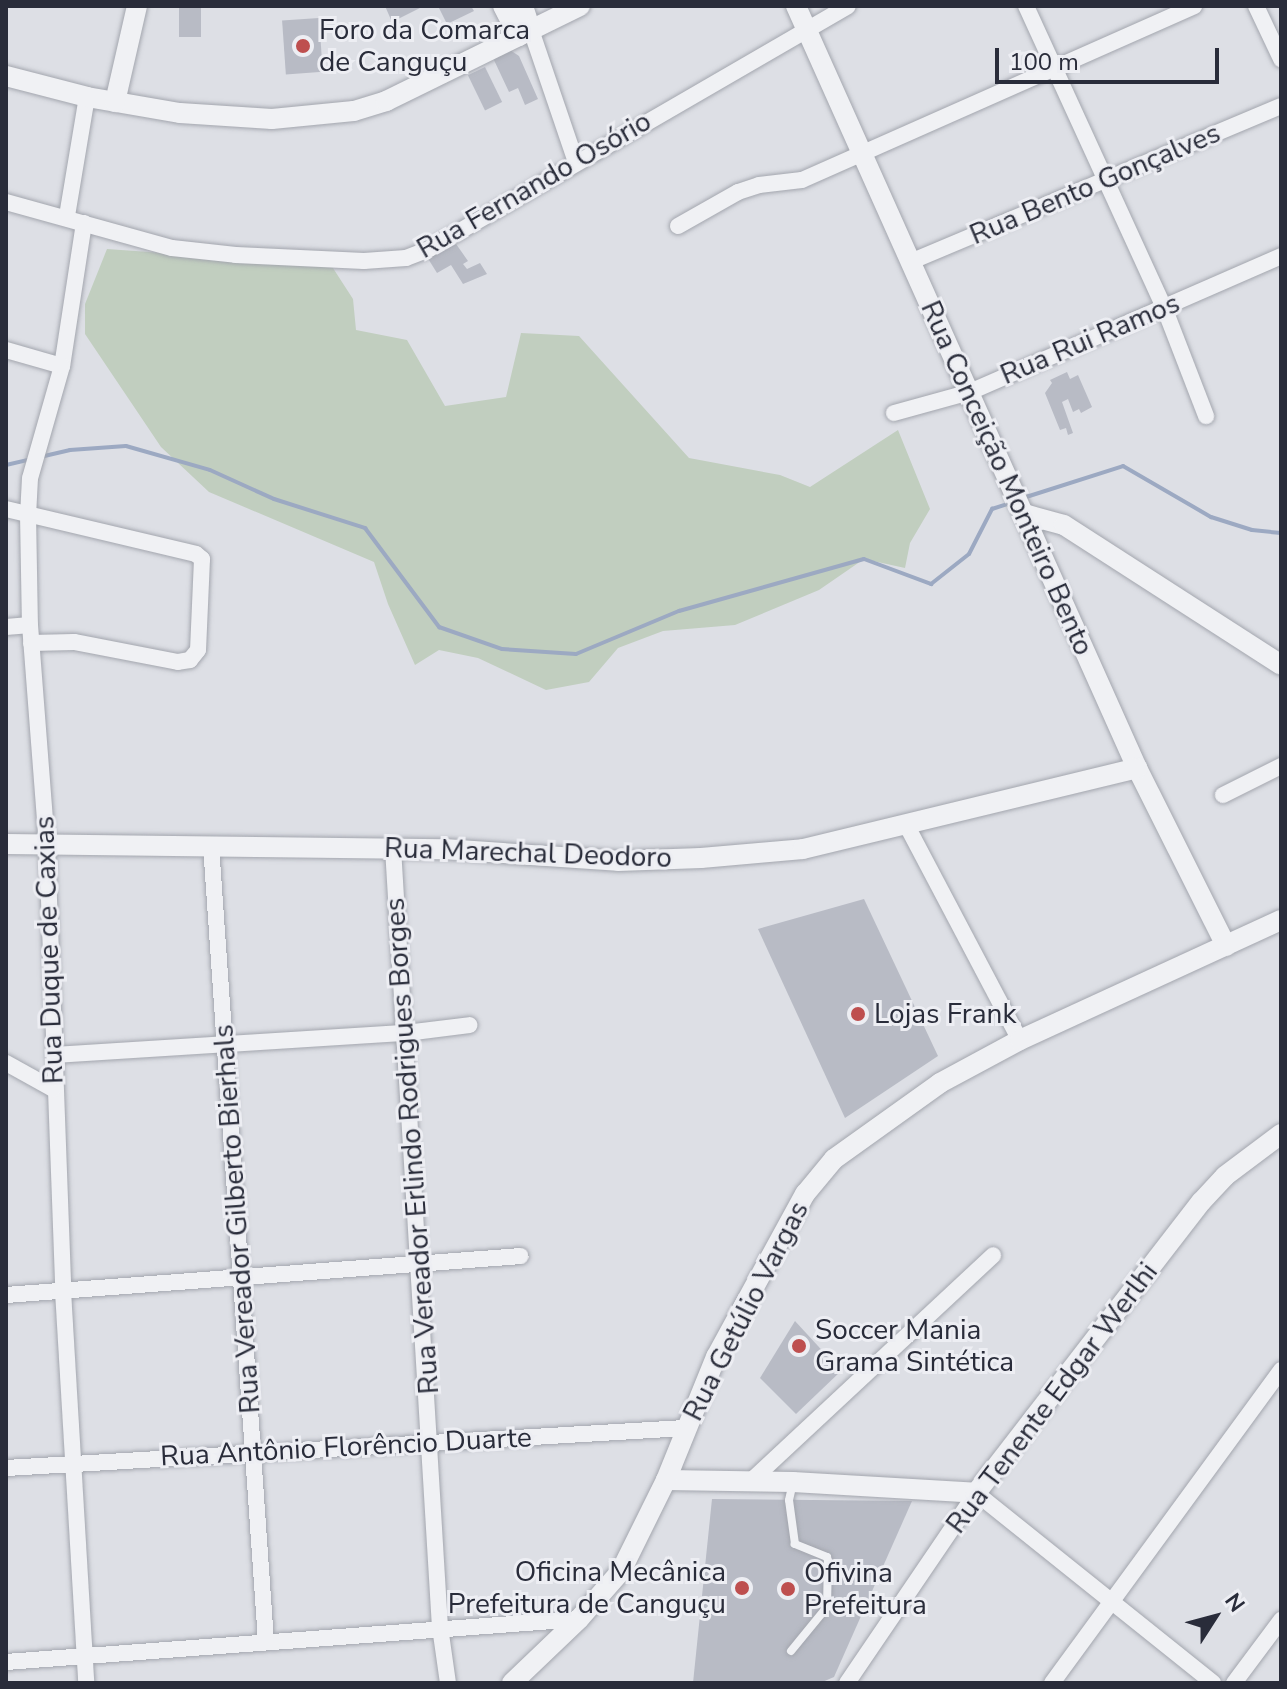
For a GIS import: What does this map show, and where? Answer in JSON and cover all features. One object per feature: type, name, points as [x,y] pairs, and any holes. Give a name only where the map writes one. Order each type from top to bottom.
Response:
[{"type":"street","points":[[115,102],[137,6]]},
{"type":"street","points":[[503,6],[537,53],[576,162]]},
{"type":"street","points":[[523,6],[524,33]]},
{"type":"street","points":[[6,76],[87,97],[232,118],[272,119],[354,111],[386,101],[580,6]]},
{"type":"street","name":"Rua Conceição Monteiro Bento","points":[[796,6],[1137,768],[1226,946]]},
{"type":"street","name":"Rua Fernando Osório","points":[[6,202],[67,216],[172,248],[236,255],[364,261],[406,258],[429,249],[848,6]]},
{"type":"street","points":[[1026,6],[1164,307],[1206,416]]},
{"type":"street","points":[[678,226],[738,192],[759,185],[802,180],[1194,6]]},
{"type":"street","points":[[1256,6],[1281,59]]},
{"type":"street","points":[[67,216],[87,97]]},
{"type":"street","name":"Rua Bento Gonçalves","points":[[910,262],[1281,106]]},
{"type":"street","name":"Rua Duque de Caxias","points":[[84,223],[62,366],[39,437],[30,478],[28,514],[31,643],[47,845],[53,1089],[63,1291],[86,1683]]},
{"type":"street","name":"Rua Rui Ramos","points":[[894,413],[970,392],[1281,256]]},
{"type":"street","points":[[6,350],[62,366]]},
{"type":"street","points":[[6,509],[196,554],[203,567],[198,650],[190,660],[178,662],[74,642],[31,643]]},
{"type":"street","points":[[1022,511],[1064,525],[1281,665]]},
{"type":"street","points":[[6,627],[30,625]]},
{"type":"street","points":[[1223,795],[1281,766]]},
{"type":"street","name":"Rua Marechal Deodoro","points":[[6,844],[393,848],[632,861],[803,849],[1137,768]]},
{"type":"street","points":[[907,826],[1020,1040]]},
{"type":"street","name":"Rua Vereador Gilberto Bierhals","points":[[211,845],[266,1641]]},
{"type":"street","name":"Rua Vereador Erlindo Rodrigues Borges","points":[[393,848],[440,1627],[448,1683]]},
{"type":"street","name":"Rua Getúlio Vargas","points":[[512,1683],[579,1619],[621,1571],[666,1480],[716,1357],[805,1194],[834,1159],[940,1083],[1020,1040],[1281,920]]},
{"type":"street","points":[[54,1055],[406,1033],[470,1025]]},
{"type":"street","points":[[6,1063],[53,1089]]},
{"type":"street","name":"Rua Tenente Edgar Werlhi","points":[[847,1683],[976,1493],[1201,1202],[1225,1176],[1281,1134]]},
{"type":"street","points":[[751,1481],[993,1255]]},
{"type":"street","points":[[6,1295],[420,1267],[521,1256]]},
{"type":"street","points":[[1052,1683],[1281,1370]]},
{"type":"street","name":"Rua Antônio Florêncio Duarte","points":[[6,1468],[430,1440],[686,1428]]},
{"type":"street","points":[[666,1480],[793,1482],[976,1493],[1213,1683]]},
{"type":"street","points":[[6,1662],[440,1627],[579,1619]]},
{"type":"street","points":[[1234,1683],[1281,1620]]},
{"type":"lane","points":[[791,1651],[827,1607],[828,1561],[827,1557],[795,1544],[789,1500],[793,1482]]},
{"type":"green space","points":[[107,249],[331,265],[353,299],[356,330],[407,340],[445,406],[506,397],[521,333],[579,336],[689,458],[780,475],[810,487],[898,430],[930,509],[910,543],[905,568],[864,559],[819,590],[735,625],[663,631],[618,648],[589,682],[546,690],[478,658],[439,650],[415,665],[388,604],[374,562],[209,492],[161,447],[85,334],[85,304]]},
{"type":"building","points":[[179,6],[201,6],[201,37],[179,37]]},
{"type":"building","points":[[385,6],[424,6],[392,22]]},
{"type":"building","points":[[438,6],[471,6],[474,11],[447,24]]},
{"type":"building","name":"Foro da Comarca de Canguçu","points":[[319,18],[323,72],[286,74],[282,21]]},
{"type":"building","points":[[510,50],[519,56],[538,99],[525,105],[518,88],[509,92],[493,58]]},
{"type":"building","points":[[485,67],[502,102],[485,110],[468,75]]},
{"type":"building","points":[[454,241],[468,261],[463,264],[467,269],[480,263],[487,274],[463,284],[451,265],[437,273],[427,257]]},
{"type":"building","points":[[1067,372],[1070,379],[1078,375],[1092,407],[1081,413],[1079,409],[1073,412],[1068,399],[1062,402],[1073,433],[1068,435],[1066,428],[1060,430],[1045,393],[1052,383],[1050,380]]},
{"type":"building","name":"Lojas Frank","points":[[864,899],[938,1056],[845,1118],[758,929]]},
{"type":"building","name":"Soccer Mania Grama Sintética","points":[[795,1321],[841,1371],[796,1414],[760,1378]]},
{"type":"building","name":"Ofivina Prefeitura","points":[[712,1499],[912,1501],[834,1677],[820,1683],[693,1683]]},
{"type":"waterway","points":[[40,457],[70,450],[126,446],[210,470],[274,499],[365,528],[439,627],[502,649],[576,654],[679,611],[864,559],[931,584],[969,554],[992,509],[1011,503]]},
{"type":"waterway","points":[[6,465],[31,459]]},
{"type":"waterway","points":[[1023,498],[1123,466],[1211,517],[1252,530],[1281,533]]},
{"type":"place","name":"Foro da Comarca de Canguçu","points":[[303,46]]},
{"type":"place","name":"Lojas Frank","points":[[858,1014]]},
{"type":"place","name":"Soccer Mania Grama Sintética","points":[[799,1346]]},
{"type":"place","name":"Oficina Mecânica Prefeitura de Canguçu","points":[[742,1588]]},
{"type":"place","name":"Ofivina Prefeitura","points":[[788,1589]]}]
